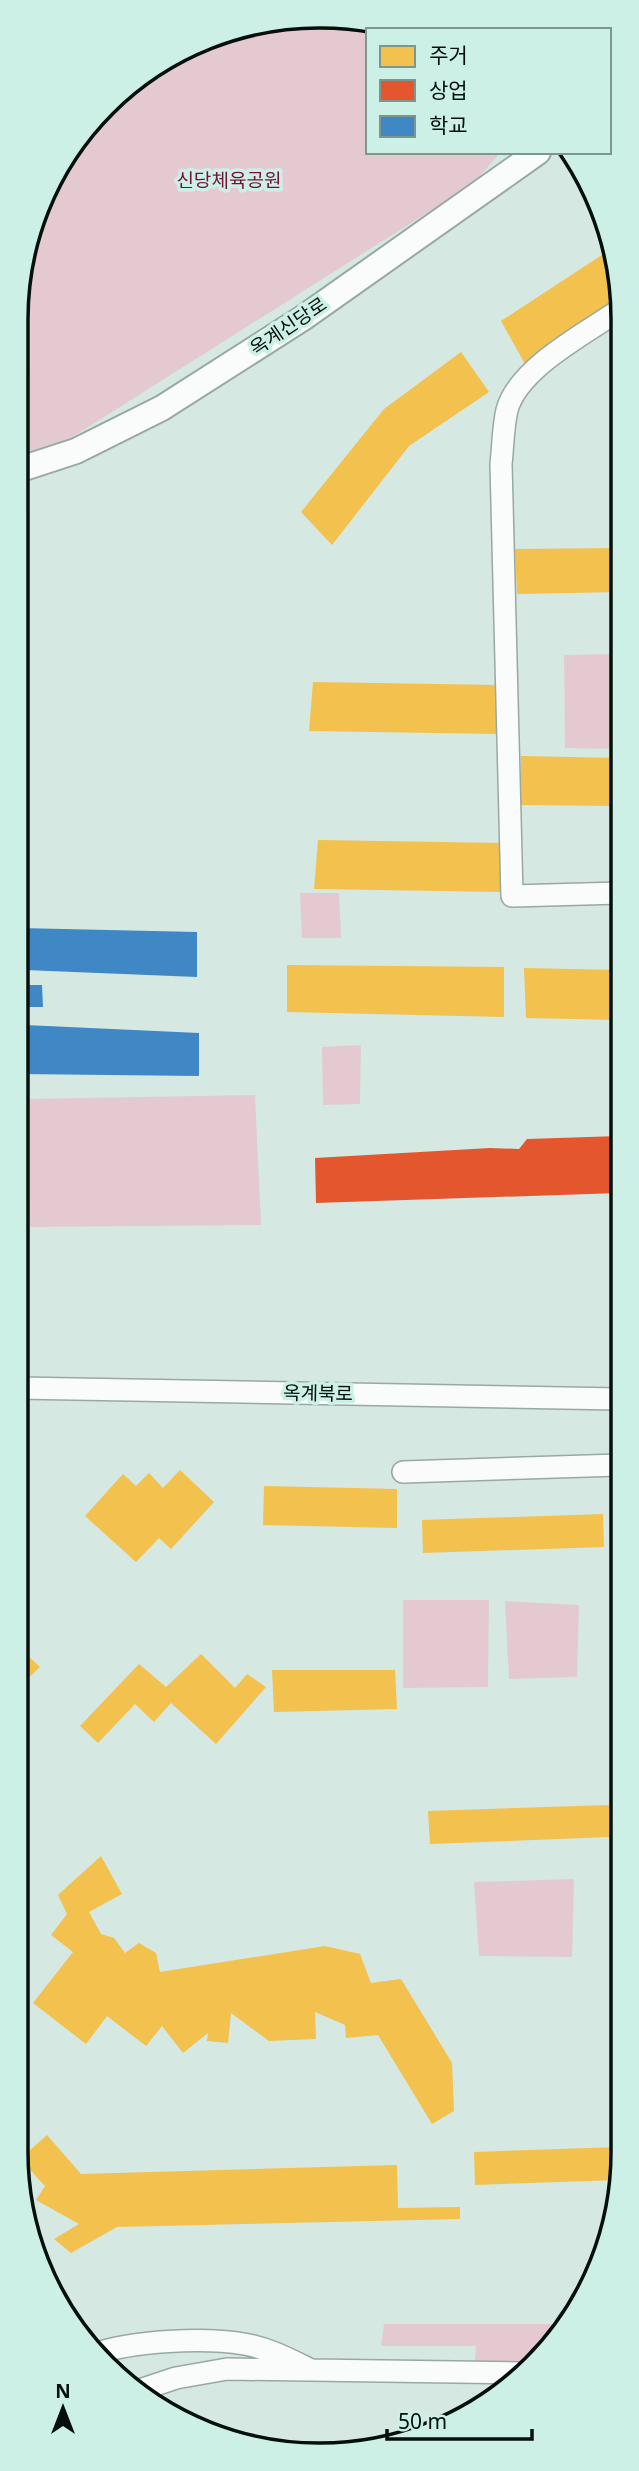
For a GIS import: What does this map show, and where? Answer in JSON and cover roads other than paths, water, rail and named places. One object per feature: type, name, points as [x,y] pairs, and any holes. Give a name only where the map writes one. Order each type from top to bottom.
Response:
[{"type":"street","name":"옥계신당로","points":[[28,467],[76,451],[162,408],[303,318],[535,154]]},
{"type":"street","points":[[611,316],[530,372],[514,392],[505,423],[501,464],[512,896],[611,893]]},
{"type":"street","name":"옥계북로","points":[[28,1388],[611,1399]]},
{"type":"street","points":[[403,1472],[611,1465]]},
{"type":"street","points":[[107,2351],[143,2343],[244,2344],[279,2354],[314,2372]]},
{"type":"street","points":[[147,2387],[176,2378],[227,2369],[510,2373]]},
{"type":"park label","name":"신당체육공원","points":[[229,180]]}]
